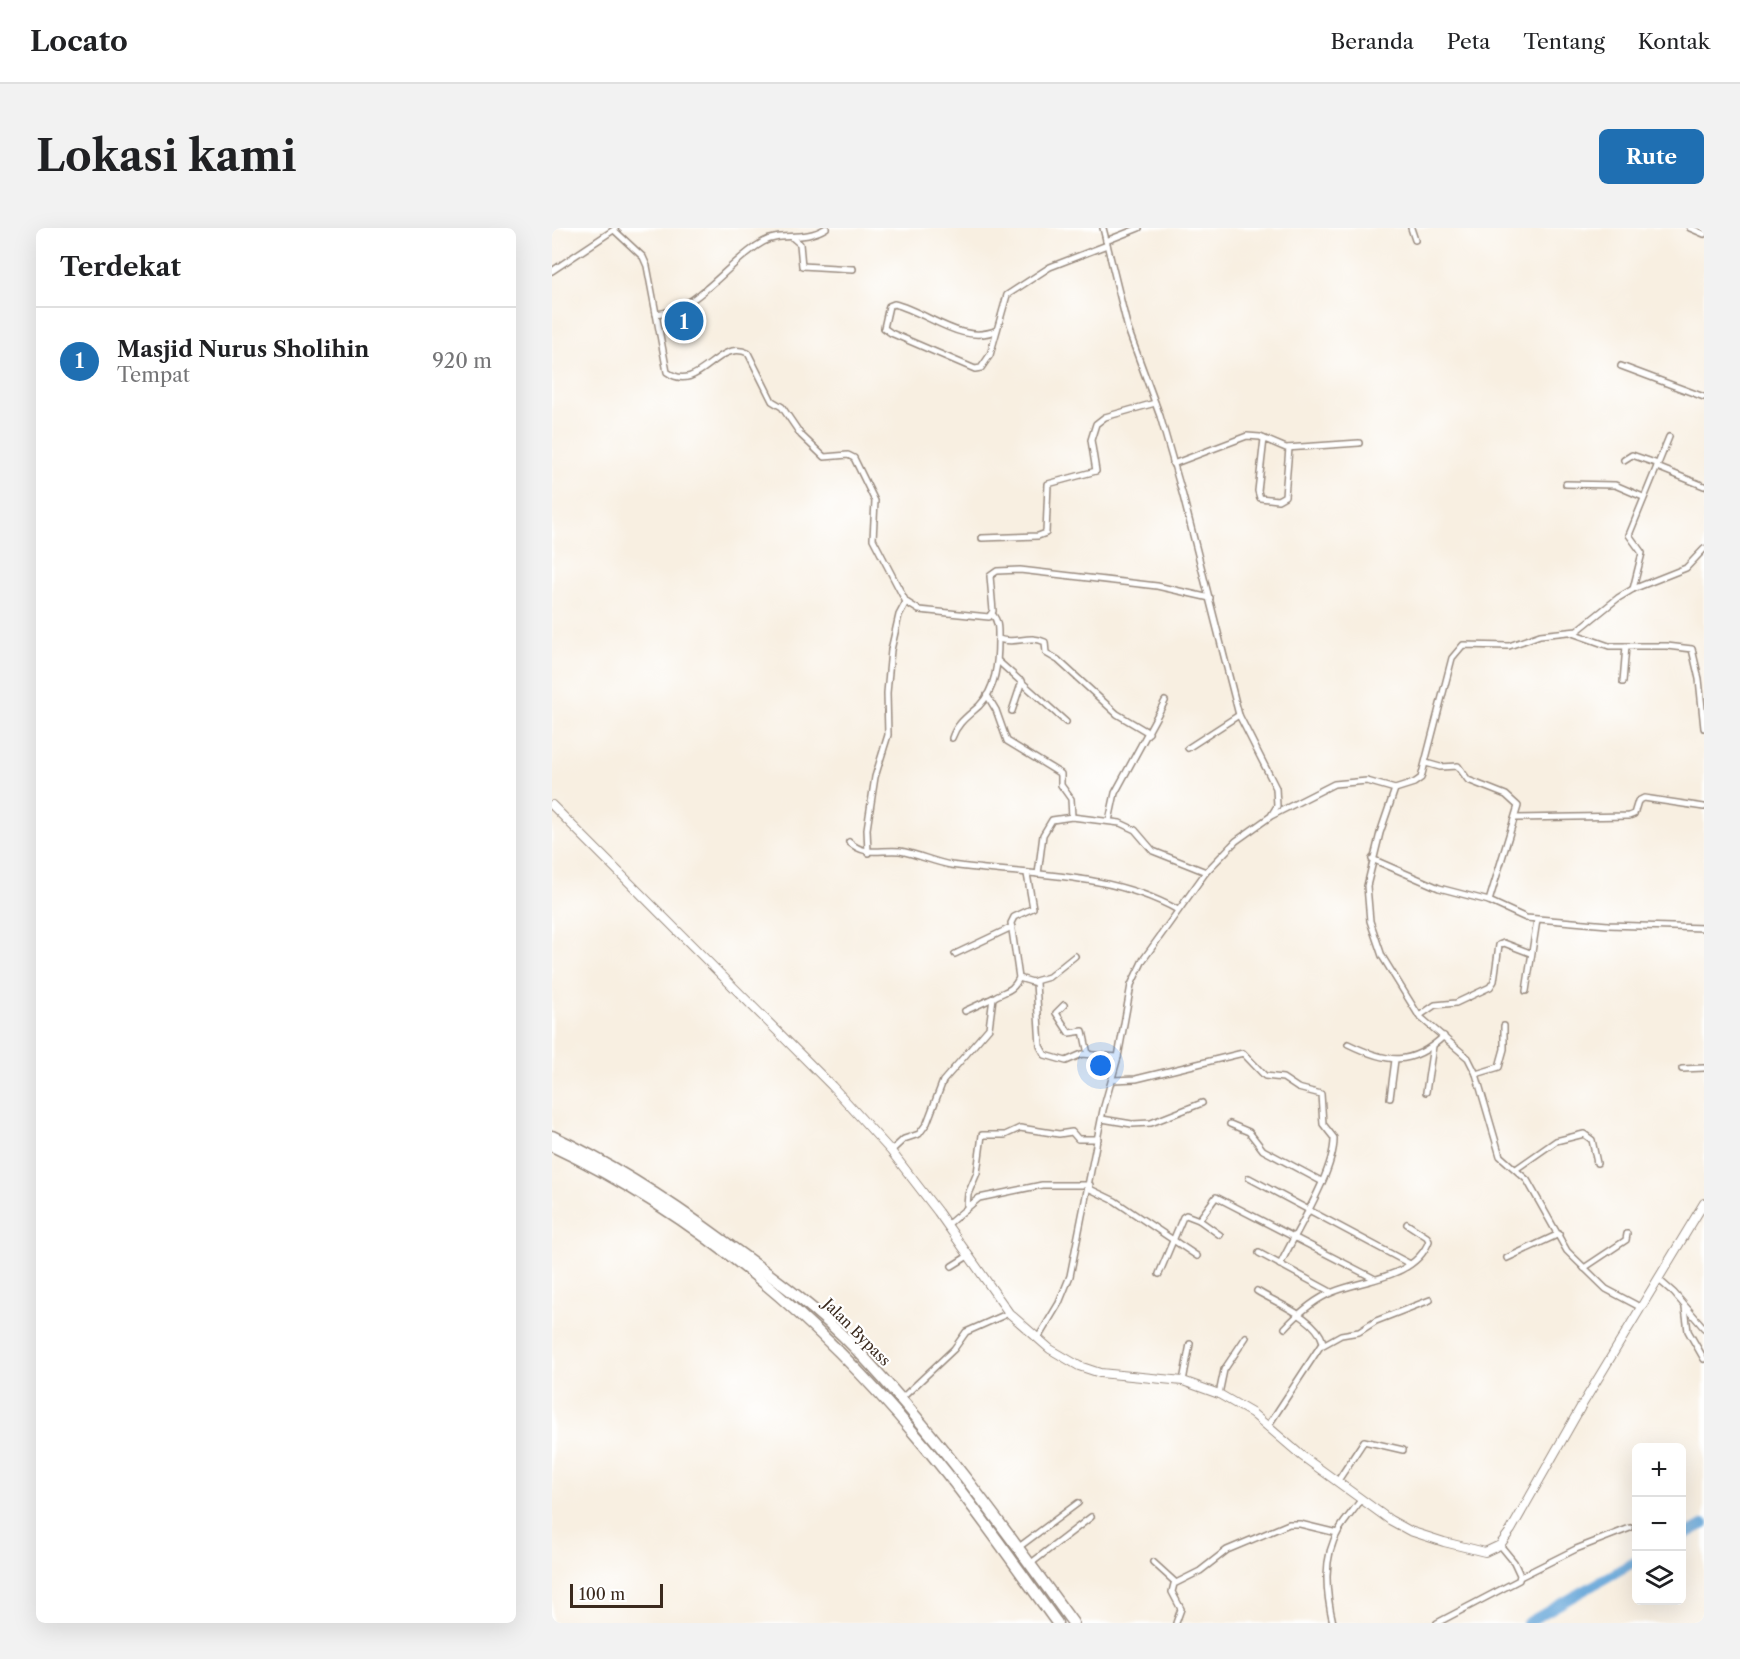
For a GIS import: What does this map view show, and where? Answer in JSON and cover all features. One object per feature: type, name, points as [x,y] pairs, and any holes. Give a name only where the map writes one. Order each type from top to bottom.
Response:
[{"type":"highway","name":"Jalan Bypass","points":[[552,1136],[603,1162],[758,1263],[809,1304],[854,1347],[901,1399],[963,1474],[1073,1623]]},
{"type":"highway","name":"Jalan Bypass","points":[[552,1146],[677,1217],[753,1274],[819,1333],[863,1378],[953,1481],[1057,1623]]},
{"type":"highway","points":[[953,1481],[963,1474]]},
{"type":"street","points":[[656,314],[671,313],[686,304],[764,241],[816,234],[826,228]]},
{"type":"street","points":[[1102,228],[1128,329],[1155,403],[1173,464],[1239,714],[1276,788],[1277,806],[1271,816]]},
{"type":"street","points":[[997,330],[987,334],[969,335],[894,304],[889,306],[884,320],[884,328],[891,333],[975,369],[981,368],[990,355],[1007,295],[1050,267],[1139,228]]},
{"type":"street","points":[[1411,228],[1415,240]]},
{"type":"street","points":[[1690,228],[1704,234]]},
{"type":"street","points":[[552,272],[615,229],[645,261],[665,366],[669,374],[689,376],[702,372],[724,354],[742,350],[752,360],[772,401],[782,407],[801,435],[822,456],[848,454],[854,458],[875,501],[873,538],[906,602],[919,610],[986,617],[992,614]]},
{"type":"street","points":[[791,238],[800,244],[802,266],[853,269]]},
{"type":"street","points":[[1621,366],[1704,397]]},
{"type":"street","points":[[982,538],[1038,536],[1046,533],[1047,485],[1096,471],[1091,440],[1095,424],[1105,417],[1155,403]]},
{"type":"street","points":[[1173,464],[1247,436],[1289,448],[1359,443]]},
{"type":"street","points":[[1633,589],[1642,553],[1629,535],[1669,437]]},
{"type":"street","points":[[1264,439],[1258,491],[1260,498],[1278,500],[1285,495],[1289,448]]},
{"type":"street","points":[[1624,460],[1632,455],[1704,486]]},
{"type":"street","points":[[1566,484],[1616,485],[1643,497]]},
{"type":"street","points":[[1038,1338],[1070,1276],[1090,1187],[1102,1119],[1119,1058],[1126,1008],[1137,970],[1206,872],[1236,841],[1271,816],[1334,784],[1367,782],[1395,789],[1421,778],[1452,658],[1459,648],[1468,644],[1509,646],[1540,635],[1572,633],[1582,628],[1617,598],[1633,589],[1686,568],[1704,549]]},
{"type":"street","points":[[952,738],[964,718],[980,705],[987,695],[998,661],[998,627],[992,614],[988,583],[990,576],[997,571],[1042,571],[1157,586],[1210,598]]},
{"type":"street","points":[[868,853],[867,829],[875,777],[888,735],[887,693],[891,650],[899,615],[906,602]]},
{"type":"street","points":[[1572,633],[1602,645],[1689,648],[1694,653],[1702,679],[1704,728]]},
{"type":"street","points":[[998,639],[1011,643],[1032,638],[1045,642],[1046,653],[1058,660],[1117,714],[1149,733]]},
{"type":"street","points":[[1623,682],[1626,646]]},
{"type":"street","points":[[998,661],[1066,722]]},
{"type":"street","points":[[1012,711],[1022,681]]},
{"type":"street","points":[[987,695],[996,710],[1007,741],[1061,774],[1061,785],[1071,799],[1072,817]]},
{"type":"street","points":[[1109,822],[1115,794],[1165,701]]},
{"type":"street","points":[[1188,748],[1239,714]]},
{"type":"street","points":[[1426,762],[1440,767],[1458,766],[1468,780],[1506,795],[1518,806],[1489,901]]},
{"type":"street","points":[[1395,789],[1372,859],[1366,886],[1374,938],[1394,978],[1419,1016],[1465,1053],[1476,1074],[1496,1149],[1502,1160],[1527,1180],[1567,1251],[1606,1289],[1640,1307]]},
{"type":"street","points":[[1515,818],[1629,816],[1634,813],[1638,801],[1644,798],[1704,807]]},
{"type":"street","points":[[552,804],[794,1047],[891,1151],[947,1225],[1008,1313],[1067,1359],[1100,1373],[1183,1382],[1220,1394],[1252,1413],[1361,1500],[1410,1531],[1478,1551],[1490,1550],[1500,1545],[1704,1203]]},
{"type":"street","points":[[1038,874],[1046,827],[1052,820],[1072,817],[1120,823],[1135,830],[1153,851],[1206,872]]},
{"type":"street","points":[[849,842],[868,853],[900,851],[929,861],[1027,874],[1090,878],[1151,895],[1178,910]]},
{"type":"street","points":[[1372,859],[1439,888],[1489,901],[1537,920],[1608,925],[1704,927]]},
{"type":"street","points":[[965,1011],[1012,990],[1018,978],[1012,927],[1014,917],[1033,908],[1027,874]]},
{"type":"street","points":[[1526,991],[1530,953],[1537,920]]},
{"type":"street","points":[[954,954],[1012,927]]},
{"type":"street","points":[[1419,1016],[1435,1005],[1456,1003],[1490,987],[1494,981],[1499,945],[1504,944],[1530,953]]},
{"type":"street","points":[[1018,978],[1035,981],[1049,977],[1075,956]]},
{"type":"street","points":[[1035,981],[1042,1051],[1050,1058],[1066,1061],[1088,1054],[1119,1058]]},
{"type":"street","points":[[891,1151],[904,1139],[919,1134],[927,1124],[943,1081],[989,1028],[993,998]]},
{"type":"street","points":[[1065,1005],[1057,1009],[1056,1013],[1069,1033],[1083,1031],[1088,1054]]},
{"type":"street","points":[[1476,1074],[1499,1067],[1504,1049],[1504,1026]]},
{"type":"street","points":[[1348,1044],[1377,1057],[1395,1060],[1416,1056],[1444,1036]]},
{"type":"street","points":[[1426,1092],[1433,1046]]},
{"type":"street","points":[[1113,1080],[1136,1079],[1230,1055],[1246,1055],[1265,1076],[1283,1078],[1298,1088],[1317,1092],[1322,1096],[1323,1124],[1333,1135],[1335,1142],[1321,1181],[1280,1265]]},
{"type":"street","points":[[1390,1098],[1395,1060]]},
{"type":"street","points":[[1682,1069],[1704,1068]]},
{"type":"street","points":[[1102,1119],[1132,1124],[1151,1123],[1202,1103]]},
{"type":"street","points":[[1230,1124],[1249,1132],[1263,1150],[1321,1181]]},
{"type":"street","points":[[968,1206],[968,1194],[977,1173],[982,1135],[1005,1135],[1013,1129],[1025,1128],[1059,1134],[1072,1132],[1078,1139],[1098,1139]]},
{"type":"street","points":[[1516,1169],[1556,1141],[1584,1134],[1592,1140],[1597,1163]]},
{"type":"street","points":[[1249,1178],[1410,1264]]},
{"type":"street","points":[[947,1225],[979,1198],[1042,1185],[1090,1187],[1197,1256]]},
{"type":"street","points":[[1200,1220],[1212,1199],[1218,1198],[1375,1279]]},
{"type":"street","points":[[1159,1274],[1184,1215],[1200,1220],[1220,1235]]},
{"type":"street","points":[[1285,1328],[1298,1314],[1331,1292],[1375,1279],[1410,1264],[1429,1241],[1427,1237],[1407,1224]]},
{"type":"street","points":[[1507,1258],[1559,1234]]},
{"type":"street","points":[[1584,1268],[1626,1240],[1627,1234]]},
{"type":"street","points":[[1259,1253],[1331,1292]]},
{"type":"street","points":[[952,1266],[968,1256]]},
{"type":"street","points":[[1658,1279],[1704,1328]]},
{"type":"street","points":[[1257,1291],[1298,1314],[1322,1337],[1323,1345]]},
{"type":"street","points":[[1268,1426],[1323,1345],[1341,1335],[1359,1332],[1376,1321],[1430,1300]]},
{"type":"street","points":[[1685,1307],[1688,1331],[1704,1359]]},
{"type":"street","points":[[901,1399],[954,1349],[966,1332],[1008,1313]]},
{"type":"street","points":[[1220,1394],[1224,1370],[1246,1337]]},
{"type":"street","points":[[1183,1382],[1190,1344]]},
{"type":"street","points":[[1337,1482],[1365,1441],[1403,1450]]},
{"type":"street","points":[[1333,1623],[1327,1572],[1337,1533],[1361,1500]]},
{"type":"street","points":[[1017,1548],[1078,1503]]},
{"type":"street","points":[[1030,1564],[1091,1517]]},
{"type":"street","points":[[1176,1623],[1181,1609],[1172,1592],[1176,1582],[1200,1571],[1227,1550],[1284,1525],[1300,1524],[1337,1533]]},
{"type":"street","points":[[1437,1623],[1576,1549],[1630,1528]]},
{"type":"street","points":[[1500,1545],[1514,1562],[1520,1577]]},
{"type":"street","points":[[1153,1562],[1176,1582]]},
{"type":"waterway","points":[[1686,1534],[1704,1524]]},
{"type":"waterway","points":[[1527,1623],[1632,1563]]},
{"type":"place","name":"Masjid Nurus Sholihin","points":[[684,321]]}]
